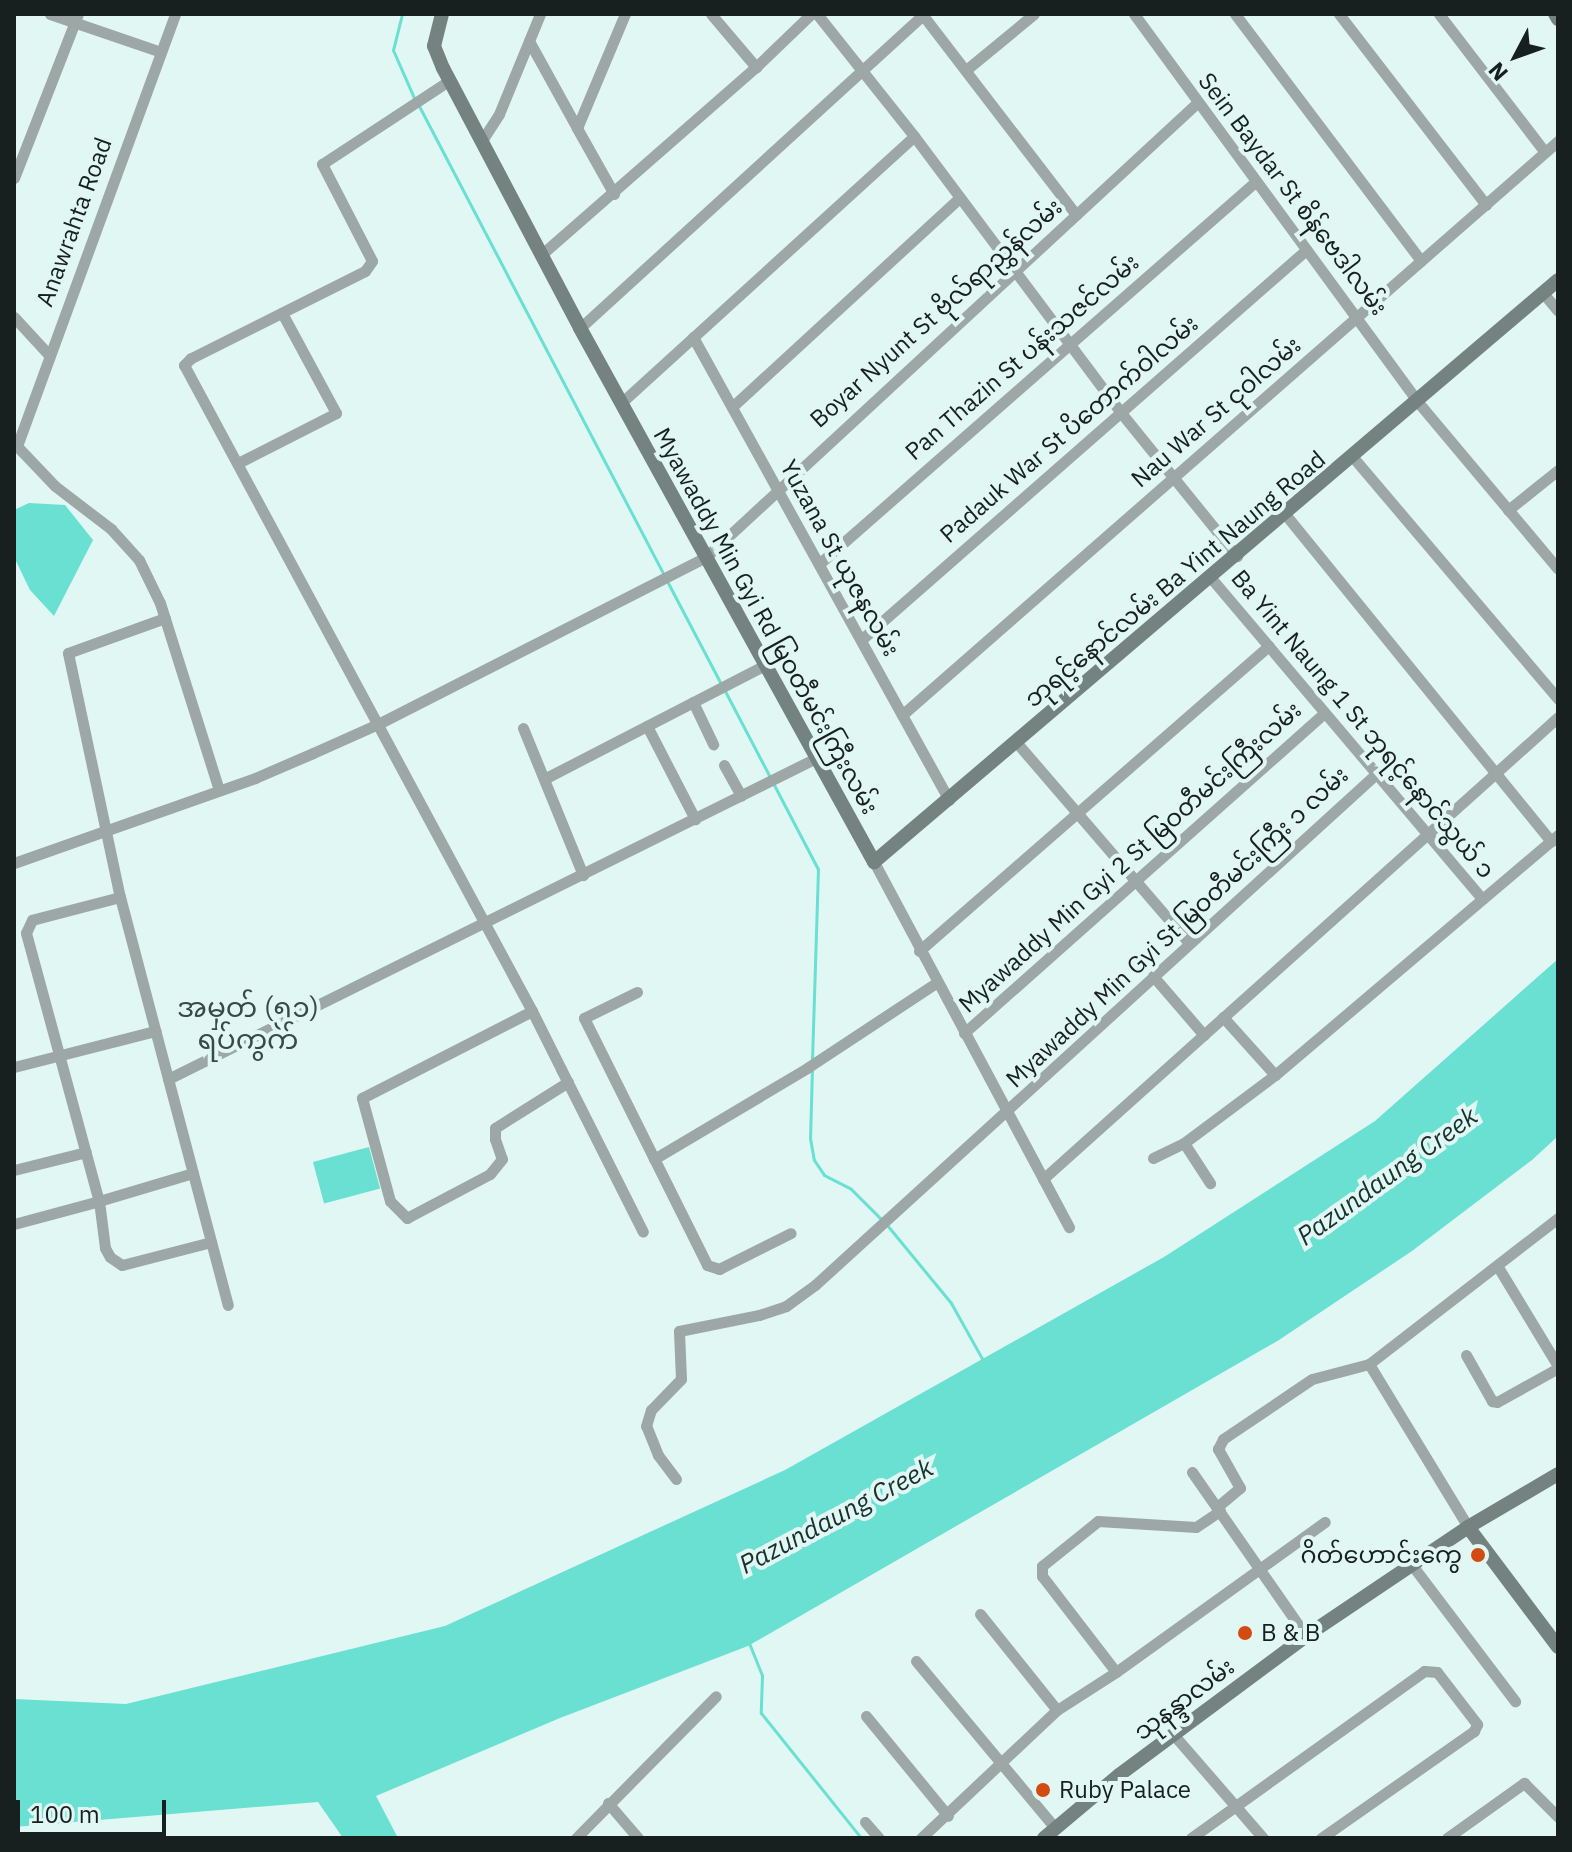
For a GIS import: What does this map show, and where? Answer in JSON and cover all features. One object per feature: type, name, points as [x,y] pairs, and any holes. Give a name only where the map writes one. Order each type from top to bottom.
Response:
[{"type":"main road","name":"Myawaddy Min Gyi Rd မြဝတီမင်းကြီးလမ်း","points":[[442,14],[434,46],[481,142],[874,862]]},
{"type":"main road","name":"ဘုရင့်နောင်လမ်း Ba Yint Naung Road","points":[[874,862],[1558,280]]},
{"type":"main road","name":"သုနန္ဒာလမ်း","points":[[1050,1833],[1173,1734],[1306,1636],[1468,1527],[1558,1474]]},
{"type":"main road","points":[[1468,1527],[1558,1647]]},
{"type":"street","points":[[50,14],[77,19],[161,52]]},
{"type":"street","name":"Anawrahta Road","points":[[16,444],[175,14]]},
{"type":"street","points":[[481,142],[499,114],[540,14]]},
{"type":"street","points":[[577,128],[625,14]]},
{"type":"street","points":[[711,14],[756,67]]},
{"type":"street","points":[[541,255],[614,194],[811,14]]},
{"type":"street","points":[[817,14],[914,136],[1068,345],[1237,556]]},
{"type":"street","name":"Sein Baydar St စိန်ဗေဒါလမ်း","points":[[1134,14],[1417,401],[1558,569]]},
{"type":"street","points":[[1235,14],[1421,261]]},
{"type":"street","points":[[1339,14],[1486,205]]},
{"type":"street","points":[[1439,14],[1545,152]]},
{"type":"street","points":[[580,328],[923,15],[1076,215]]},
{"type":"street","points":[[966,70],[1030,15]]},
{"type":"street","points":[[14,178],[77,19]]},
{"type":"street","points":[[529,41],[614,194]]},
{"type":"street","points":[[450,80],[322,164],[372,261],[365,271],[191,358],[184,365],[487,923],[643,1232]]},
{"type":"street","name":"Boyar Nyunt St ဗိုလ်ရာညွှန်လမ်း","points":[[14,863],[219,790],[380,723],[706,557],[777,488],[1197,103]]},
{"type":"street","points":[[621,403],[914,136]]},
{"type":"street","name":"Nau War St ငုဝါလမ်း","points":[[902,715],[1558,141]]},
{"type":"street","name":"Pan Thazin St ပန်းသဇင်လမ်း","points":[[819,564],[1255,182]]},
{"type":"street","points":[[732,407],[959,198]]},
{"type":"street","name":"Padauk War St ပိတောက်ဝါလမ်း","points":[[861,640],[1306,250]]},
{"type":"street","points":[[1543,293],[1558,311]]},
{"type":"street","points":[[238,463],[336,413],[282,313]]},
{"type":"street","points":[[14,317],[48,354]]},
{"type":"street","name":"Yuzana St ယုဇနလမ်း","points":[[693,337],[902,715],[955,795]]},
{"type":"street","points":[[16,444],[55,486],[111,529],[139,560],[165,618],[219,790]]},
{"type":"street","points":[[1352,456],[1558,699]]},
{"type":"street","points":[[1508,510],[1558,470]]},
{"type":"street","points":[[1153,1158],[1184,1143],[1275,1075],[1554,838],[1495,773],[1285,514]]},
{"type":"street","name":"Ba Yint Naung 1 St ဘုရင့်နောင်သွယ် ၁","points":[[1211,578],[1482,899]]},
{"type":"street","points":[[165,618],[68,653],[120,897],[228,1305]]},
{"type":"street","points":[[919,951],[1269,646]]},
{"type":"street","points":[[544,779],[765,665]]},
{"type":"street","points":[[693,702],[713,744]]},
{"type":"street","name":"Myawaddy Min Gyi 2 St မြဝတီမင်းကြီးလမ်း","points":[[964,1033],[1325,713]]},
{"type":"street","points":[[1043,1179],[1558,717]]},
{"type":"street","points":[[647,726],[695,819]]},
{"type":"street","points":[[523,728],[583,875]]},
{"type":"street","points":[[1017,743],[1188,942]]},
{"type":"street","points":[[168,1079],[816,758]]},
{"type":"street","points":[[724,765],[741,796]]},
{"type":"street","name":"Myawaddy Min Gyi St မြဝတီမင်းကြီး ၁ လမ်း","points":[[676,1479],[658,1455],[646,1426],[651,1410],[681,1379],[679,1331],[759,1315],[786,1306],[815,1285],[1376,774]]},
{"type":"street","name":"Myawaddy Min Gyi Rd မြဝတီမင်းကြီးလမ်း","points":[[874,862],[1069,1227]]},
{"type":"street","points":[[120,897],[32,920],[26,933],[99,1201],[105,1248],[110,1257],[122,1265],[211,1242]]},
{"type":"street","points":[[1153,976],[1204,1035]]},
{"type":"street","points":[[654,1159],[807,1068],[936,983]]},
{"type":"street","points":[[637,992],[584,1018],[712,1270],[791,1233]]},
{"type":"street","points":[[532,1011],[362,1098],[390,1201],[407,1218],[490,1174],[502,1159],[495,1139],[495,1128],[568,1082]]},
{"type":"street","points":[[1223,1017],[1275,1075]]},
{"type":"street","points":[[14,1067],[155,1031]]},
{"type":"street","points":[[1184,1143],[1210,1183]]},
{"type":"street","points":[[14,1170],[86,1152]]},
{"type":"street","points":[[14,1224],[193,1173]]},
{"type":"street","points":[[1116,1672],[1042,1576],[1042,1566],[1098,1521],[1196,1527],[1240,1488],[1219,1452],[1220,1442],[1312,1379],[1369,1364],[1558,1218]]},
{"type":"street","points":[[1466,1355],[1492,1401],[1497,1402],[1558,1367],[1498,1267]]},
{"type":"street","points":[[1369,1364],[1468,1527]]},
{"type":"street","points":[[1192,1472],[1261,1567],[1306,1636]]},
{"type":"street","points":[[921,1838],[948,1816],[1001,1761],[1057,1710],[1116,1672],[1325,1522]]},
{"type":"street","points":[[1412,1565],[1515,1701]]},
{"type":"street","points":[[980,1614],[1057,1710]]},
{"type":"street","points":[[916,1661],[1001,1761],[1050,1833]]},
{"type":"street","points":[[1191,1838],[1424,1671],[1437,1672],[1477,1724],[1474,1731],[1321,1838]]},
{"type":"street","points":[[576,1838],[716,1696]]},
{"type":"street","points":[[866,1716],[948,1816]]},
{"type":"street","points":[[1173,1734],[1263,1838]]},
{"type":"street","points":[[1447,1838],[1524,1783],[1558,1817]]},
{"type":"street","points":[[608,1803],[638,1838]]},
{"type":"street","points":[[865,1822],[879,1838]]},
{"type":"water","points":[[29,503],[65,505],[93,540],[54,616],[30,590],[14,557],[14,510]]},
{"type":"water","name":"Pazundaung Creek","points":[[1558,959],[1558,1136],[1532,1160],[1412,1251],[1279,1340],[748,1646],[560,1718],[376,1796],[398,1838],[343,1838],[318,1802],[14,1827],[14,1699],[126,1704],[445,1626],[785,1470],[1164,1257],[1375,1121]]},
{"type":"water","points":[[369,1147],[380,1189],[324,1204],[313,1162]]},
{"type":"waterway","points":[[402,14],[393,50],[415,100]]},
{"type":"waterway","points":[[419,106],[664,575]]},
{"type":"waterway","points":[[667,581],[721,684]]},
{"type":"waterway","points":[[725,691],[770,777]]},
{"type":"waterway","points":[[773,783],[818,869],[812,1061]]},
{"type":"waterway","points":[[812,1068],[810,1138],[814,1160],[824,1175],[851,1189],[882,1220]]},
{"type":"waterway","points":[[887,1225],[951,1303],[984,1362]]},
{"type":"waterway","points":[[749,1643],[762,1676],[761,1713],[861,1838]]},
{"type":"place","name":"ဂိတ်ဟောင်းကွေ","points":[[1478,1555]]},
{"type":"place","name":"B & B","points":[[1245,1633]]},
{"type":"place","name":"Ruby Palace","points":[[1043,1790]]},
{"type":"district","name":"အမှတ် (၅၁) ရပ်ကွက်","points":[[248,1023]]}]
